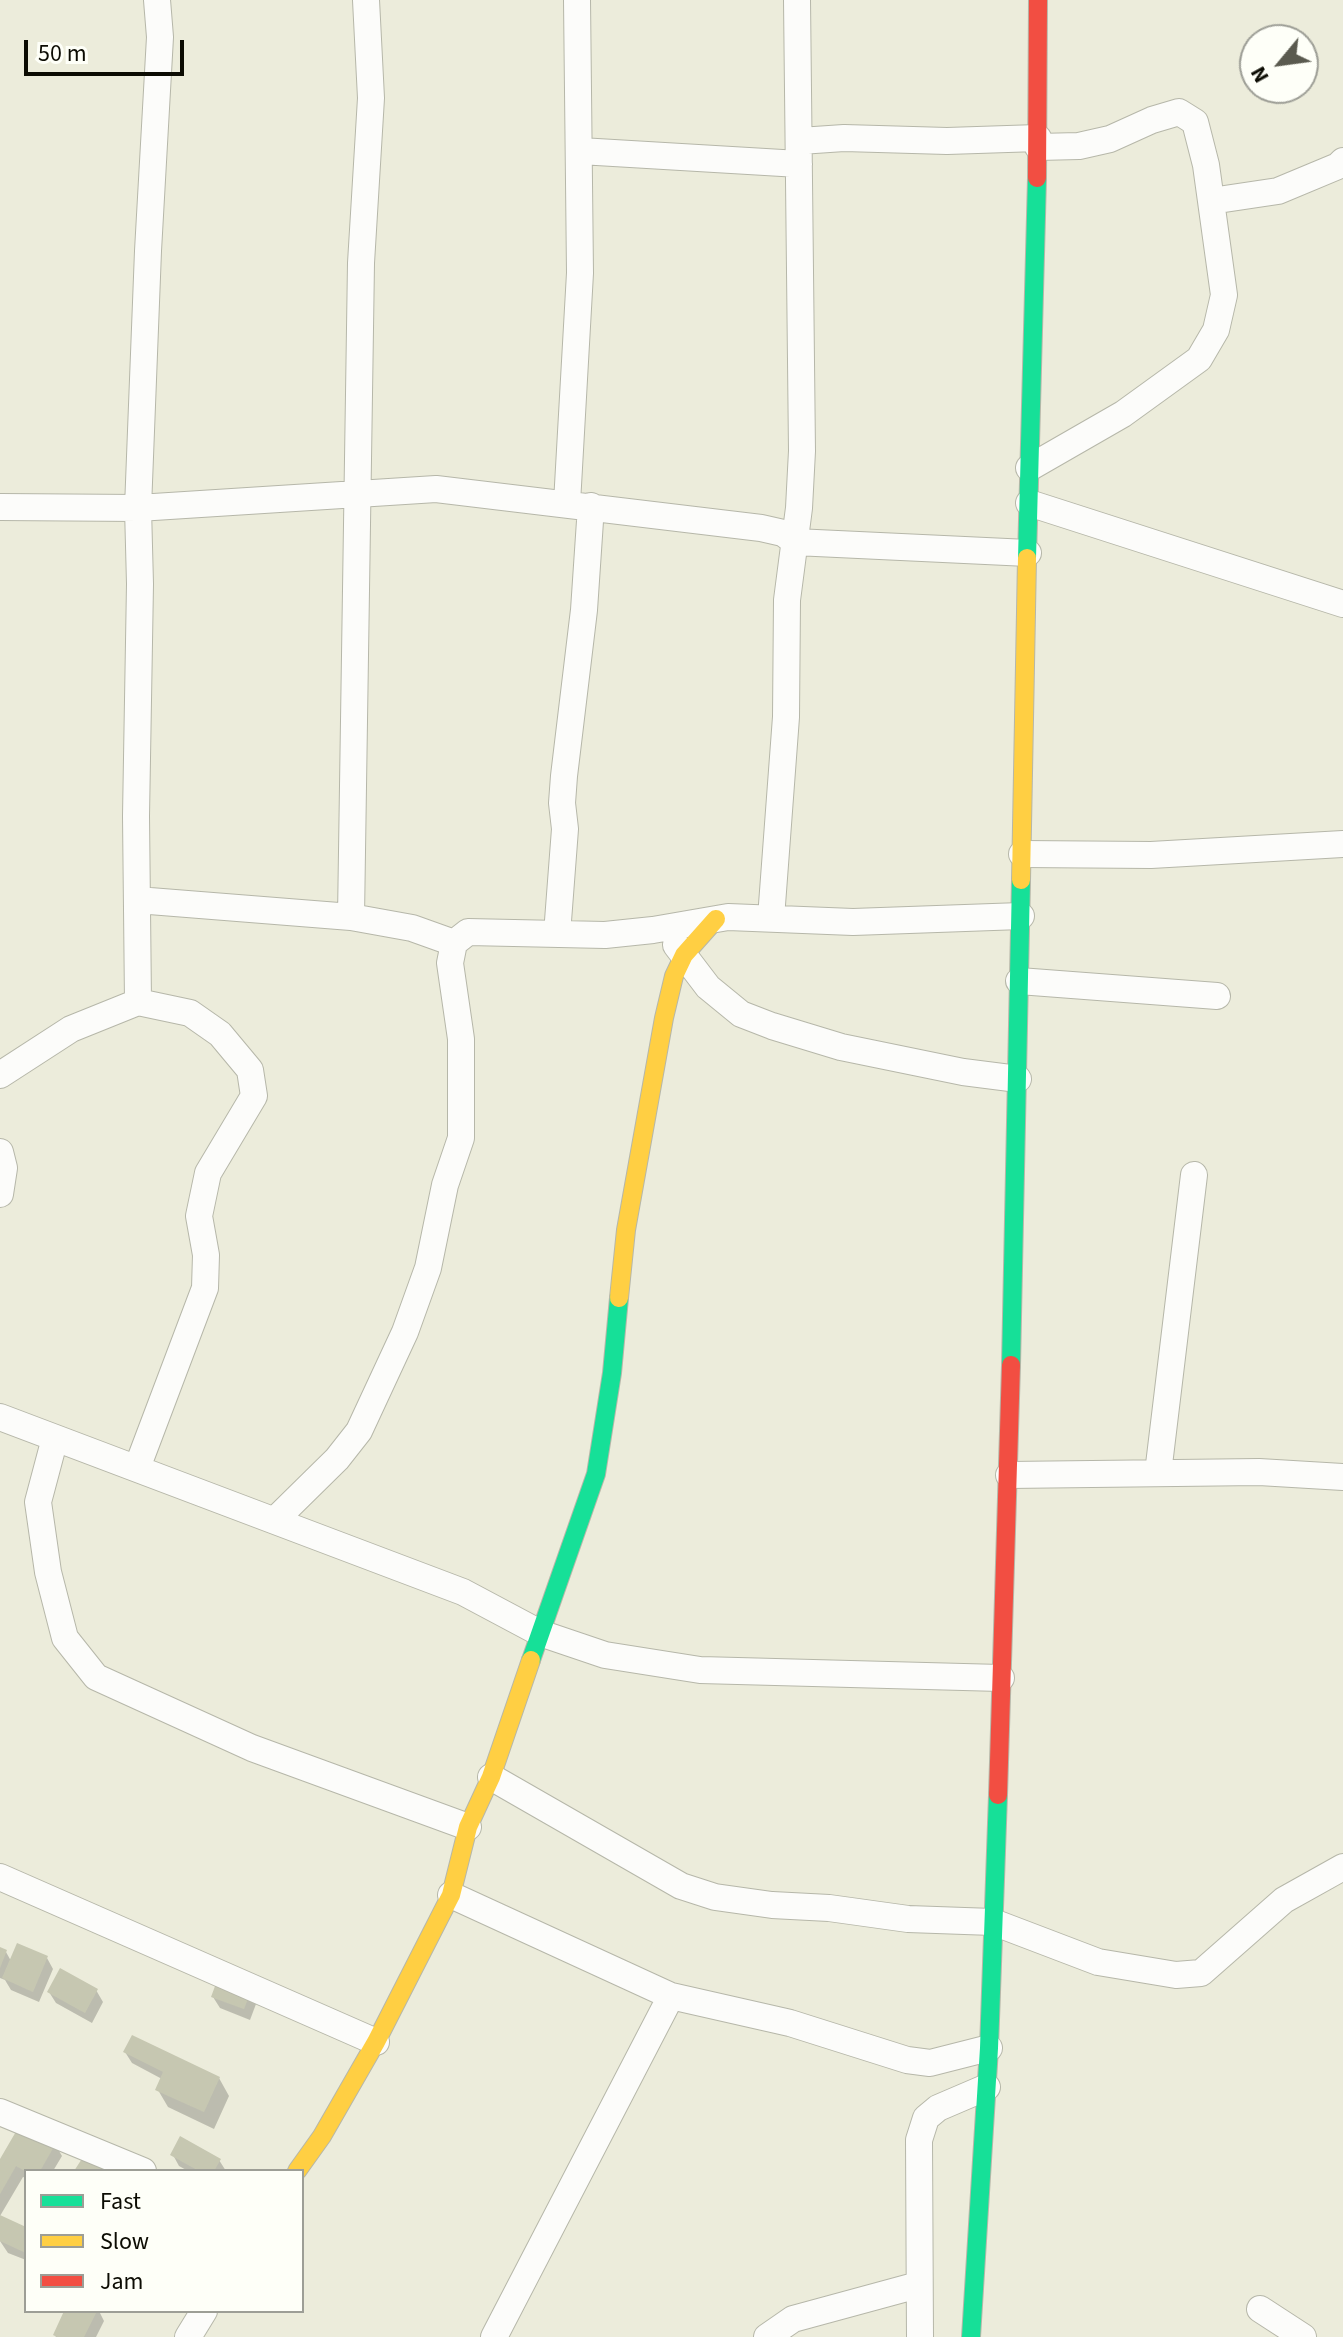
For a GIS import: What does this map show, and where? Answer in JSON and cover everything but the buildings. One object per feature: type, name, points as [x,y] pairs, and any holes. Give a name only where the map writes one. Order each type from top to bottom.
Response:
[{"type":"main road","points":[[971,2337],[989,2048],[1009,1475],[1038,143],[1038,0]]},
{"type":"main road","points":[[298,2169],[322,2136],[376,2042],[451,1895],[468,1827],[491,1777],[596,1474],[612,1373],[626,1230],[664,1018],[674,976],[684,955],[716,919]]},
{"type":"street","points":[[138,1002],[138,508],[160,37],[157,0]]},
{"type":"street","points":[[351,917],[355,494],[361,263],[371,98],[366,0]]},
{"type":"street","points":[[557,934],[565,829],[562,803],[564,776],[584,610],[579,505],[580,151],[577,0]]},
{"type":"street","points":[[771,918],[786,717],[787,600],[802,451],[797,0]]},
{"type":"street","points":[[580,151],[799,152],[1038,143],[1079,146],[1110,139],[1179,112],[1195,122],[1211,201],[1224,295],[1216,330],[1199,359],[1123,414],[1029,468]]},
{"type":"street","points":[[1211,201],[1278,191],[1338,166],[1343,161]]},
{"type":"street","points":[[0,507],[138,508],[436,489],[761,528],[783,533],[795,542],[1028,553]]},
{"type":"street","points":[[1029,503],[1343,604]]},
{"type":"street","points":[[1022,854],[1151,855],[1343,844]]},
{"type":"street","points":[[137,900],[351,917],[412,928],[454,943]]},
{"type":"street","points":[[275,1520],[337,1459],[359,1431],[405,1332],[428,1268],[445,1185],[461,1138],[461,1039],[450,963],[454,943],[468,932],[605,935],[716,919],[853,922],[1021,916]]},
{"type":"street","points":[[663,928],[708,987],[741,1014],[841,1047],[963,1072],[1018,1079]]},
{"type":"street","points":[[1019,981],[1217,996]]},
{"type":"street","points":[[0,1075],[71,1029],[138,1002],[190,1013],[220,1034],[250,1070],[254,1096],[208,1173],[199,1216],[206,1255],[205,1288],[137,1468]]},
{"type":"street","points":[[0,1152],[4,1168],[0,1194]]},
{"type":"street","points":[[1158,1473],[1194,1175]]},
{"type":"street","points":[[0,1417],[463,1592],[540,1633],[605,1655],[700,1670],[1001,1678]]},
{"type":"street","points":[[55,1438],[38,1502],[48,1572],[65,1638],[96,1677],[252,1748],[468,1827]]},
{"type":"street","points":[[1009,1475],[1259,1472],[1343,1477]]},
{"type":"street","points":[[491,1777],[681,1886],[715,1897],[908,1919],[993,1922],[1098,1962],[1176,1975],[1201,1973],[1284,1900],[1343,1867]]},
{"type":"street","points":[[0,1877],[376,2042]]},
{"type":"street","points":[[451,1895],[671,1996],[790,2023],[907,2060],[930,2063],[989,2048]]},
{"type":"street","points":[[494,2337],[671,1996]]},
{"type":"street","points":[[920,2337],[919,2140],[926,2118],[938,2108],[987,2087]]},
{"type":"street","points":[[0,2112],[138,2169]]},
{"type":"street","points":[[767,2337],[793,2319],[918,2285]]},
{"type":"street","points":[[1260,2309],[1303,2337]]},
{"type":"street","points":[[188,2337],[203,2313]]},
{"type":"traffic: fast","points":[[1027,558],[1037,178]]},
{"type":"traffic: fast","points":[[1011,1365],[1021,880]]},
{"type":"traffic: fast","points":[[531,1660],[596,1474],[612,1373],[619,1298]]},
{"type":"traffic: fast","points":[[971,2337],[989,2048],[998,1795]]},
{"type":"traffic: slow","points":[[1021,880],[1027,558]]},
{"type":"traffic: slow","points":[[619,1298],[626,1230],[674,976],[684,955],[716,919]]},
{"type":"traffic: slow","points":[[298,2169],[322,2136],[376,2042],[451,1895],[468,1827],[491,1777],[531,1660]]},
{"type":"traffic: jam","points":[[1037,178],[1038,0]]},
{"type":"traffic: jam","points":[[998,1795],[1011,1365]]}]
